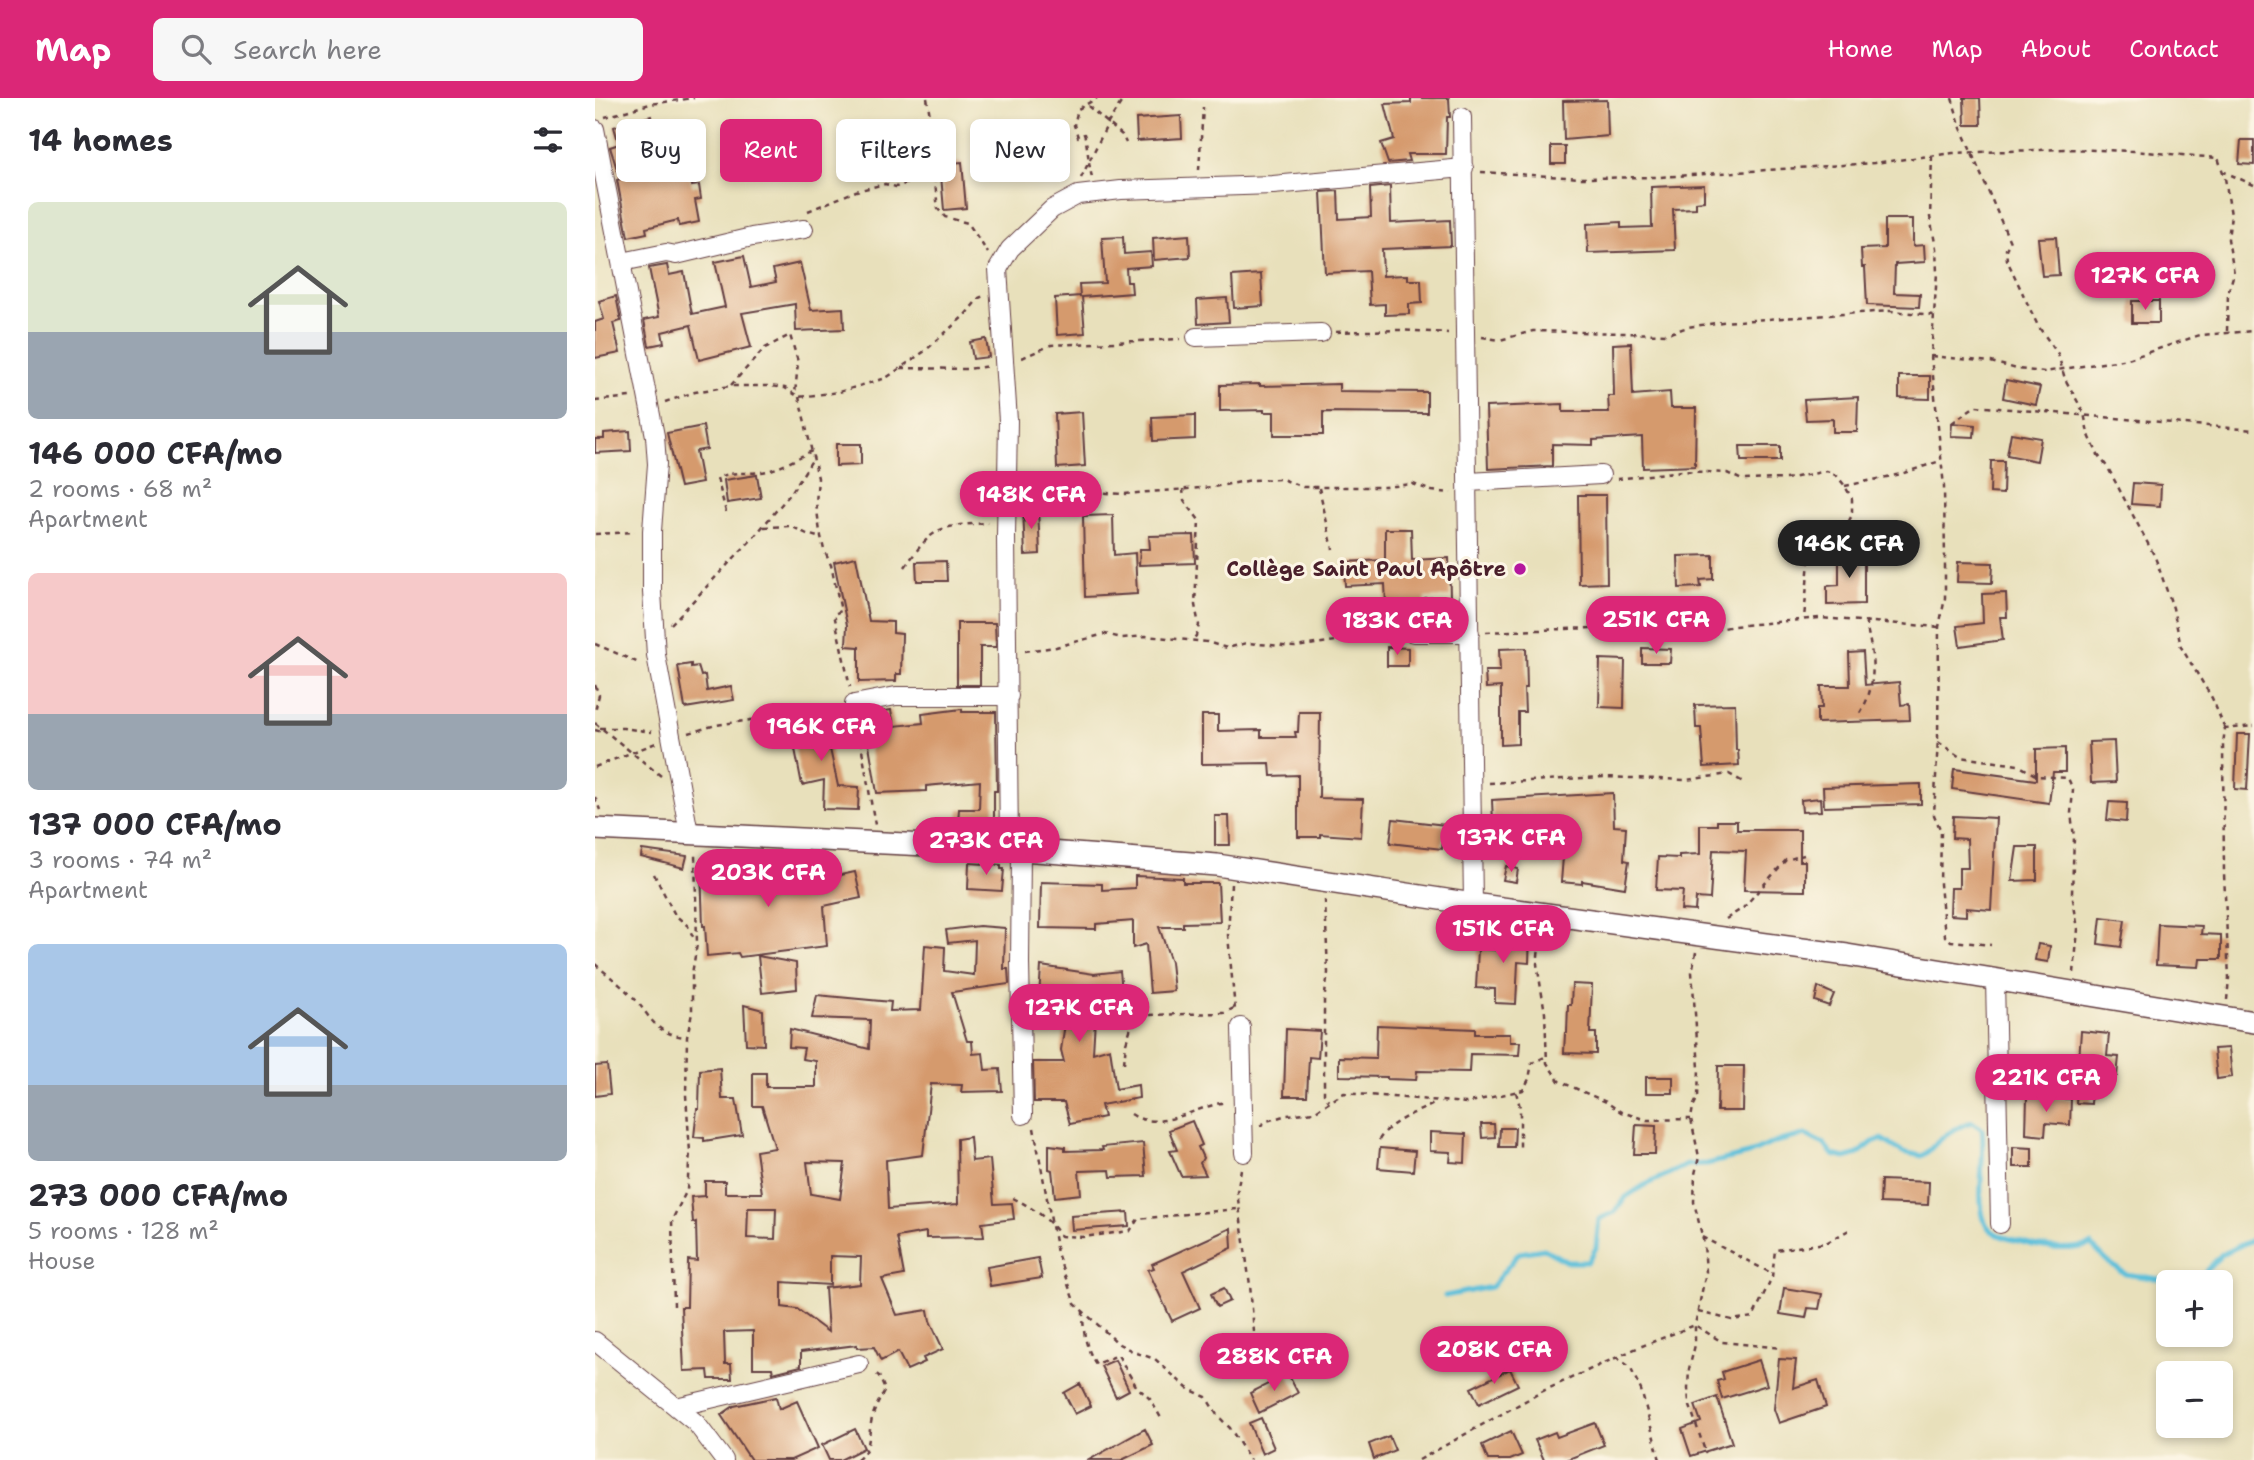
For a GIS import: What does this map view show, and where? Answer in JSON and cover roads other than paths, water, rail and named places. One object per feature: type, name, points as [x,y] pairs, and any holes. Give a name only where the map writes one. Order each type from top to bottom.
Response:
[{"type":"street","points":[[1462,117],[1473,904]]},
{"type":"street","points":[[595,129],[650,404],[657,453],[652,531],[656,655],[692,833]]},
{"type":"street","points":[[1023,1115],[1008,653],[1007,490],[1012,361],[998,269],[1010,249],[1052,209],[1078,195],[1273,185],[1464,168]]},
{"type":"street","points":[[622,262],[666,253],[676,255],[753,237],[804,229]]},
{"type":"street","points":[[1196,337],[1321,333]]},
{"type":"street","points":[[1468,486],[1601,475]]},
{"type":"street","points":[[1413,633],[1470,633]]},
{"type":"street","points":[[854,704],[896,696],[1009,696]]},
{"type":"street","points":[[595,829],[1015,849],[1231,867],[1995,979],[2254,1022]]},
{"type":"street","points":[[1995,979],[2000,1224]]},
{"type":"street","points":[[1241,1027],[1244,1144]]},
{"type":"street","points":[[595,1340],[696,1423],[725,1460]]},
{"type":"street","points":[[676,1407],[859,1364]]},
{"type":"waterway","points":[[1445,1296],[1491,1287],[1519,1253],[1544,1249],[1568,1262],[1588,1262],[1596,1248],[1599,1219],[1615,1212],[1626,1197],[1643,1186],[1687,1165],[1707,1164],[1748,1154],[1775,1142],[1805,1135],[1824,1144],[1833,1155],[1845,1158],[1858,1154],[1881,1139],[1903,1152],[1922,1156],[1947,1134],[1972,1122],[1982,1129],[1983,1217],[1987,1226],[1998,1235],[2048,1248],[2065,1249],[2091,1245],[2125,1274],[2180,1282],[2204,1273],[2222,1254],[2254,1239]]},
{"type":"place","name":"Collège Saint Paul Apôtre","points":[[1520,569]]}]
